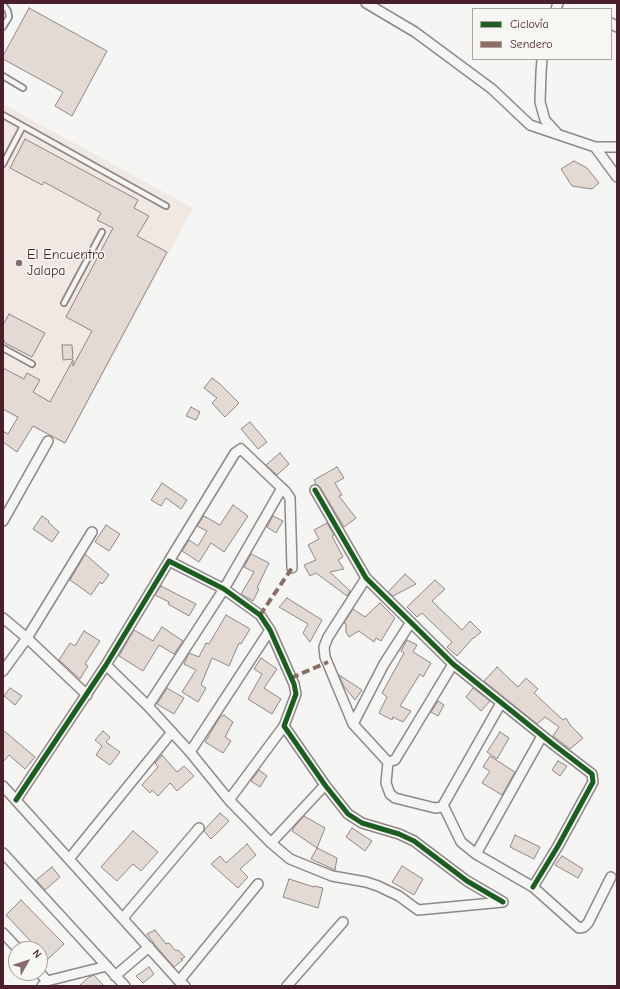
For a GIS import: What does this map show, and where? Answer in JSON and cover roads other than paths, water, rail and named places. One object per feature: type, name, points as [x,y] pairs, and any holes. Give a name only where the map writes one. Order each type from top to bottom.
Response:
[{"type":"street","points":[[366,3],[415,32],[492,88],[530,125],[595,146],[617,147]]},
{"type":"street","points":[[542,60],[540,102],[545,120],[557,133]]},
{"type":"street","points":[[595,146],[617,177]]},
{"type":"street","points":[[3,521],[48,441]]},
{"type":"street","points":[[16,800],[87,695],[168,561],[238,450],[241,449],[282,488],[290,498],[292,568]]},
{"type":"street","points":[[148,706],[224,589],[282,488]]},
{"type":"street","points":[[315,490],[366,578],[453,664],[542,736],[592,774],[593,782],[558,846],[533,887]]},
{"type":"street","points":[[3,671],[27,638],[92,532]]},
{"type":"street","points":[[168,561],[224,589],[260,616],[270,630],[294,684],[296,694],[284,726],[229,800]]},
{"type":"street","points":[[366,578],[330,633],[324,647],[326,656],[353,724],[388,762],[386,784],[390,794],[395,798],[435,808],[442,807]]},
{"type":"street","points":[[3,618],[27,638],[87,695]]},
{"type":"street","points":[[353,724],[384,664],[411,622]]},
{"type":"street","points":[[190,752],[270,630]]},
{"type":"street","points":[[388,762],[395,760],[453,664]]},
{"type":"street","points":[[106,665],[172,732],[229,800],[271,843],[290,859],[332,876],[366,882],[378,886],[399,896],[418,910],[502,902],[467,881],[414,841],[399,834],[362,823],[348,814],[325,785],[284,726]]},
{"type":"street","points":[[442,807],[501,703]]},
{"type":"street","points":[[69,859],[172,732]]},
{"type":"street","points":[[476,854],[542,736]]},
{"type":"street","points":[[271,843],[325,785]]},
{"type":"street","points":[[3,786],[182,984],[258,884]]},
{"type":"street","points":[[442,807],[445,809],[461,842],[476,854],[533,887],[579,928],[584,927],[588,923],[611,877]]},
{"type":"street","points":[[123,918],[199,828]]},
{"type":"street","points":[[3,853],[125,986]]},
{"type":"street","points":[[287,986],[343,922]]},
{"type":"street","points":[[3,933],[10,941]]},
{"type":"street","points":[[115,976],[148,947]]},
{"type":"street","points":[[45,984],[107,966]]},
{"type":"lane","points":[[3,4],[8,11],[9,16],[3,27]]},
{"type":"lane","points":[[3,76],[23,88]]},
{"type":"lane","points":[[3,115],[166,206]]},
{"type":"lane","points":[[3,164],[23,126]]},
{"type":"lane","points":[[64,303],[102,232]]},
{"type":"lane","points":[[3,348],[32,364]]},
{"type":"place","name":"El Encuentro Jalapa","points":[[19,263]]}]
